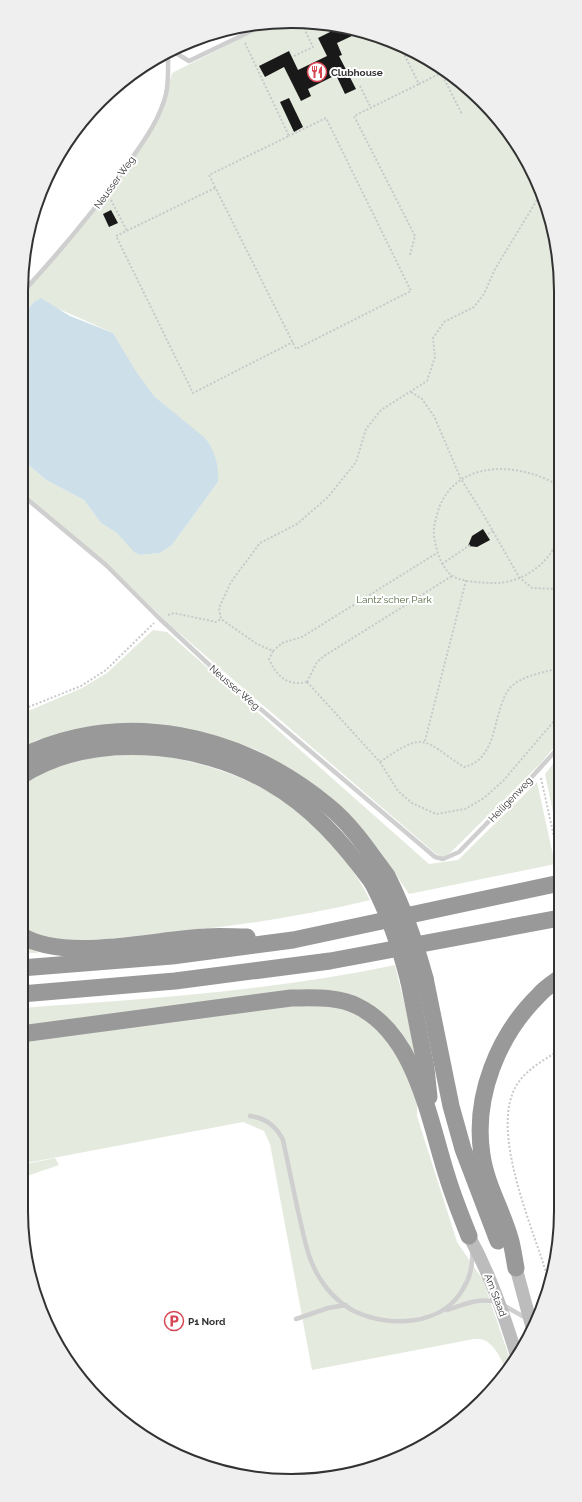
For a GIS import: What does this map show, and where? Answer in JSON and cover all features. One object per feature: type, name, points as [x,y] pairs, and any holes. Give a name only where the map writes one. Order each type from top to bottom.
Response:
[{"type":"highway","points":[[28,754],[68,738],[95,732],[167,733],[212,742],[246,754],[276,770],[328,805],[368,848],[379,879]]},
{"type":"highway","points":[[28,773],[58,758],[88,750],[111,747],[169,749],[204,756],[270,783],[301,804],[326,826],[351,853],[398,897],[411,931],[432,1121]]},
{"type":"highway","points":[[28,967],[172,956],[294,940],[554,884]]},
{"type":"highway","points":[[28,993],[175,981],[330,961],[554,919]]},
{"type":"highway","points":[[28,939],[52,947],[72,948],[120,946],[205,937],[294,940]]},
{"type":"highway","points":[[417,980],[463,1149],[499,1241],[516,1268]]},
{"type":"highway","points":[[516,1268],[510,1238],[493,1197],[482,1155],[482,1099],[500,1046],[514,1024],[539,994],[554,983]]},
{"type":"highway","points":[[28,1033],[291,998],[330,999],[357,1006],[380,1020],[398,1041],[412,1069],[432,1121],[447,1176],[468,1236]]},
{"type":"street","name":"Am Staad","points":[[468,1236],[483,1261],[499,1303],[514,1350]]},
{"type":"street","points":[[516,1268],[530,1320]]},
{"type":"lane","points":[[177,54],[189,62],[249,31]]},
{"type":"lane","name":"Neusser Weg","points":[[28,286],[83,224],[141,145],[160,111],[168,85],[168,59]]},
{"type":"lane","name":"Neusser Weg","points":[[28,500],[106,565],[159,618],[223,677],[435,857],[443,859],[460,852]]},
{"type":"lane","name":"Heiligenweg","points":[[460,852],[554,753]]},
{"type":"lane","points":[[250,1116],[258,1117],[272,1124],[283,1140],[310,1261],[329,1291],[353,1310],[368,1317],[396,1322],[432,1316],[443,1310],[456,1299],[467,1283],[471,1268],[472,1253],[468,1236]]},
{"type":"lane","points":[[443,1310],[478,1301],[489,1300],[512,1309],[529,1323]]},
{"type":"lane","points":[[296,1319],[328,1308],[346,1305]]},
{"type":"path","points":[[294,56],[313,47],[304,29]]},
{"type":"path","points":[[241,35],[289,136]]},
{"type":"path","points":[[404,53],[419,84]]},
{"type":"path","points":[[410,255],[415,236],[354,116],[439,74]]},
{"type":"path","points":[[442,76],[462,114]]},
{"type":"path","points":[[360,86],[371,108]]},
{"type":"path","points":[[326,118],[411,291],[296,349],[209,175],[289,136],[326,118]]},
{"type":"path","points":[[215,188],[116,236],[193,393],[293,342]]},
{"type":"path","points":[[105,195],[112,201],[127,231]]},
{"type":"path","points":[[273,651],[257,644],[221,619],[219,608],[224,595],[246,560],[260,543],[297,524],[328,497],[356,462],[366,429],[381,410],[427,381],[435,357],[433,338],[444,322],[474,307],[484,294],[495,269],[537,199]]},
{"type":"path","points":[[411,391],[422,399],[434,416],[461,480],[493,531],[519,577],[532,588],[554,589]]},
{"type":"path","points":[[554,483],[536,474],[499,469],[478,471],[461,480],[448,492],[440,504],[432,530],[437,553],[442,564],[452,576],[466,579],[475,583],[504,583],[536,570],[550,554],[554,546]]},
{"type":"path","points":[[488,534],[493,531]]},
{"type":"path","points":[[442,564],[470,545]]},
{"type":"path","points":[[307,682],[297,684],[287,682],[280,677],[274,670],[269,660],[273,651],[282,643],[302,637],[437,553]]},
{"type":"path","points":[[307,682],[317,662],[324,656],[452,576]]},
{"type":"path","points":[[425,742],[466,579]]},
{"type":"path","points":[[28,707],[81,686],[106,670],[159,618],[174,613],[216,622],[221,619]]},
{"type":"path","points":[[380,762],[398,750],[414,742],[425,742],[434,745],[464,767],[475,765],[485,751],[496,729],[502,705],[510,688],[533,674],[554,669]]},
{"type":"path","points":[[307,682],[380,762],[398,791],[412,803],[436,814],[460,810],[484,798],[503,781],[554,721]]},
{"type":"path","points":[[539,769],[554,835]]},
{"type":"path","points":[[546,1274],[510,1158],[507,1129],[507,1107],[517,1083],[530,1070],[554,1054]]},
{"type":"green space","name":"Lantz'scher Park","points":[[291,28],[325,30],[376,42],[407,55],[437,72],[477,105],[510,145],[527,175],[540,206],[552,257],[554,291],[554,747],[540,764],[450,853],[443,857],[436,854],[171,626],[107,564],[28,499],[28,464],[46,480],[84,500],[101,523],[117,533],[140,555],[160,553],[172,545],[218,482],[215,457],[208,442],[155,397],[137,374],[113,333],[59,309],[34,302],[28,309],[28,288],[56,257],[123,174],[164,103],[172,73],[257,30]]},
{"type":"green space","points":[[153,630],[167,632],[429,864],[458,860],[537,782],[554,864],[409,894],[380,851],[345,814],[310,783],[257,750],[214,736],[170,727],[123,723],[37,740],[28,745],[28,711],[82,688],[107,673]]},
{"type":"green space","points":[[150,754],[220,770],[251,783],[280,798],[306,818],[330,841],[351,868],[370,900],[283,918],[195,930],[88,941],[55,939],[28,930],[28,781],[45,771],[93,757]]},
{"type":"green space","points":[[554,763],[554,817],[545,774]]},
{"type":"green space","points":[[28,948],[39,953],[28,953]]},
{"type":"green space","points":[[395,965],[418,1060],[417,1116],[457,1242],[483,1280],[510,1358],[504,1366],[492,1345],[481,1339],[474,1339],[312,1370],[270,1144],[264,1131],[243,1122],[28,1163],[28,1007],[209,993],[255,988],[348,974]]},
{"type":"green space","points":[[55,1158],[59,1165],[28,1176],[28,1164]]},
{"type":"shaded area","points":[[41,298],[70,316],[113,333],[137,373],[155,397],[205,438],[214,453],[218,470],[218,482],[172,545],[160,553],[140,555],[134,552],[117,533],[101,523],[84,500],[46,480],[28,464],[28,309],[34,302]]},
{"type":"building","points":[[332,31],[353,36],[337,43],[342,55],[339,56],[356,89],[345,94],[336,75],[308,89],[311,96],[301,101],[284,67],[265,77],[259,66],[289,51],[298,70],[327,56],[318,38]]},
{"type":"building","points":[[289,98],[303,127],[294,132],[280,102]]},
{"type":"building","points":[[111,210],[118,223],[109,227],[103,214]]},
{"type":"building","points":[[483,529],[490,540],[477,547],[468,546],[472,536]]},
{"type":"place","name":"Clubhouse","points":[[317,72]]},
{"type":"place","name":"P1 Nord","points":[[174,1321]]}]
